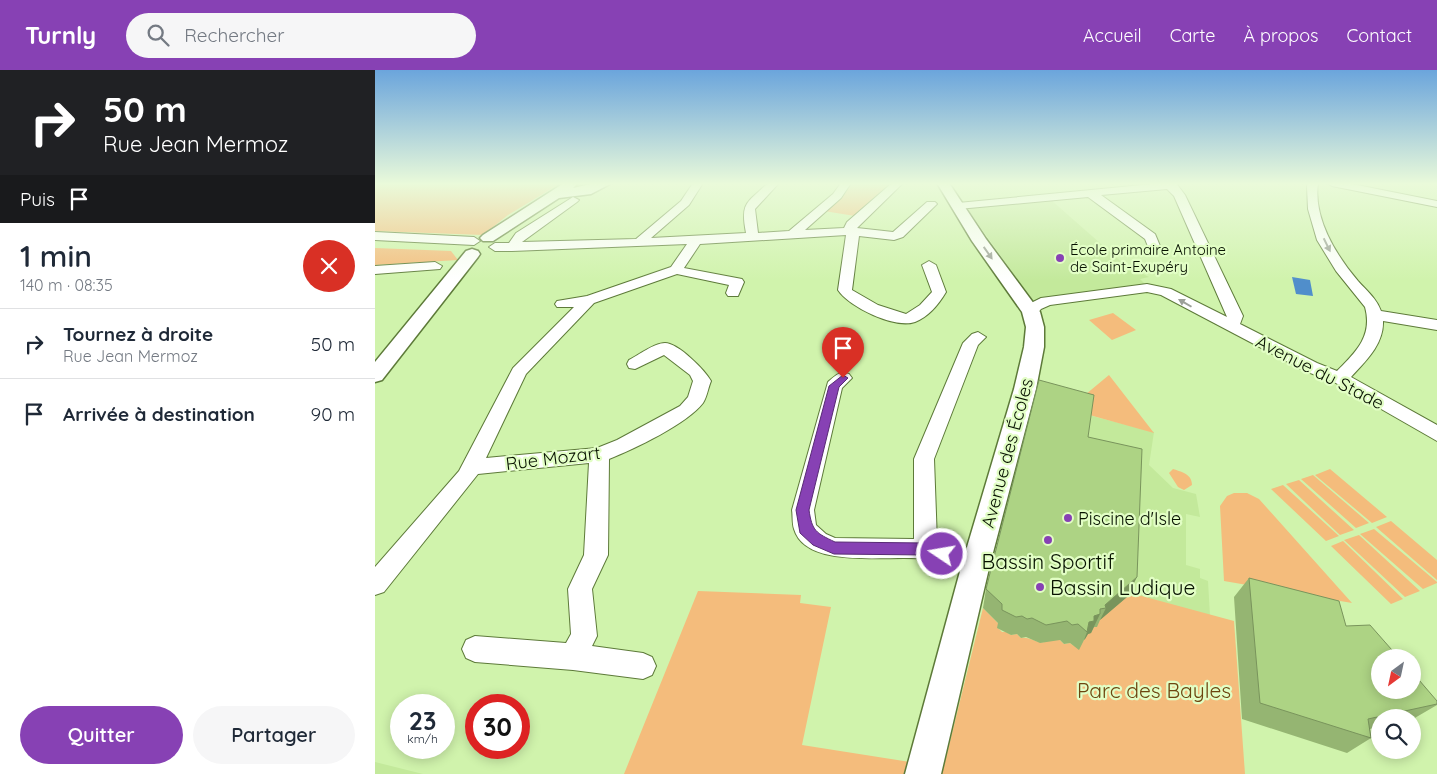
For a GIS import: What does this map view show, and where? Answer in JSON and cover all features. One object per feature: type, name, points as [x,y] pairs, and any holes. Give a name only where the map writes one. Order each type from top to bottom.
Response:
[{"type":"street","points":[[378,368],[478,246],[523,216]]},
{"type":"street","points":[[512,247],[521,236],[550,216]]},
{"type":"street","points":[[638,243],[669,216]]},
{"type":"street","points":[[748,216],[753,236]]},
{"type":"street","points":[[792,235],[814,216]]},
{"type":"street","points":[[861,216],[851,225],[850,232],[853,237],[845,290],[853,300],[901,319],[914,316],[939,292],[929,265]]},
{"type":"street","points":[[375,244],[512,247],[638,243],[850,232],[894,236],[899,234],[918,216]]},
{"type":"street","name":"Avenue des Écoles","points":[[923,774],[976,564],[1025,389],[1034,347],[1035,326],[1031,312],[965,216]]},
{"type":"street","points":[[1122,216],[1151,237],[1154,246]]},
{"type":"street","points":[[1189,216],[1235,316],[1229,325]]},
{"type":"street","points":[[1317,216],[1321,233],[1330,252],[1372,306],[1378,326],[1376,335],[1340,378]]},
{"type":"street","points":[[375,236],[478,246]]},
{"type":"street","points":[[680,270],[703,240]]},
{"type":"street","points":[[375,270],[435,266]]},
{"type":"street","points":[[562,304],[589,300],[680,270],[737,282],[733,293]]},
{"type":"street","name":"Avenue du Stade","points":[[1031,312],[1036,306],[1046,301],[1147,288],[1166,292],[1311,367],[1340,378],[1437,434]]},
{"type":"street","points":[[375,584],[467,476],[519,372],[589,300]]},
{"type":"street","points":[[1376,315],[1437,325]]},
{"type":"street","points":[[926,549],[923,459],[971,344],[978,336]]},
{"type":"street","name":"Rue Mozart","points":[[471,467],[599,456],[625,445],[686,410],[696,399],[702,381],[697,372],[665,348],[635,364]]},
{"type":"street","points":[[843,378],[834,386],[803,510],[805,529],[818,541],[834,548],[926,549],[976,564]]},
{"type":"street","points":[[573,657],[584,636],[580,589],[596,555],[599,456]]},
{"type":"street","points":[[475,649],[573,657],[643,666]]},
{"type":"shaded area","name":"École primaire Antoine de Saint-Exupéry","points":[[972,216],[1069,216],[1125,265],[1149,277],[1140,279],[1148,287],[1034,302]]},
{"type":"shaded area","points":[[1088,415],[1154,432],[1149,465],[1173,488],[1196,494],[1200,517],[1186,514],[1186,565],[1200,569],[1200,578],[1208,581],[1210,616],[1127,592],[1082,457]]},
{"type":"shaded area","points":[[375,762],[423,774],[375,774]]},
{"type":"green space","points":[[375,216],[507,216],[483,235],[375,231]]},
{"type":"green space","points":[[375,248],[451,251],[458,260],[375,265]]},
{"type":"green space","points":[[1113,313],[1136,330],[1112,340],[1089,320]]},
{"type":"green space","points":[[1109,375],[1154,433],[1068,409]]},
{"type":"green space","points":[[1173,469],[1183,472],[1188,476],[1192,481],[1192,485],[1184,490],[1178,487],[1169,473]]},
{"type":"green space","points":[[1330,469],[1387,517],[1372,523],[1315,475]]},
{"type":"green space","points":[[1313,475],[1369,523],[1356,528],[1301,479]]},
{"type":"green space","points":[[1299,480],[1354,530],[1340,535],[1286,484]]},
{"type":"green space","points":[[1283,485],[1339,536],[1326,541],[1271,489]]},
{"type":"green space","points":[[1234,493],[1247,493],[1259,499],[1352,603],[1224,581],[1220,506],[1227,496]]},
{"type":"green space","points":[[1391,521],[1437,560],[1437,580],[1376,527]]},
{"type":"green space","points":[[1374,529],[1437,583],[1423,589],[1360,534]]},
{"type":"green space","points":[[1359,535],[1420,591],[1405,597],[1344,540]]},
{"type":"green space","points":[[1343,541],[1403,599],[1391,604],[1331,546]]},
{"type":"green space","points":[[698,591],[801,595],[800,603],[831,607],[802,745],[910,762],[904,774],[624,774]]},
{"type":"green space","name":"Parc des Bayles","points":[[1127,592],[1234,621],[1245,774],[942,774],[983,608],[998,623],[998,628],[1002,632],[1011,635],[1017,634],[1021,638],[1039,642],[1045,642],[1046,638],[1060,640],[1064,644],[1070,643],[1074,646]]},
{"type":"water","points":[[1292,277],[1310,280],[1313,296],[1296,294]]},
{"type":"building","name":"Piscine d'Isle","points":[[1039,380],[1094,395],[1088,437],[1142,449],[1137,577],[1105,605],[1106,608],[1100,609],[1100,614],[1094,616],[1094,621],[1089,622],[1087,632],[1078,624],[1072,625],[1067,621],[1046,625],[1032,618],[1016,617],[1002,610],[1002,604],[986,589]]},
{"type":"building","points":[[1249,578],[1339,601],[1346,626],[1370,625],[1391,649],[1371,649],[1371,699],[1421,699],[1421,682],[1437,701],[1437,704],[1414,709],[1371,709],[1371,718],[1368,719],[1371,738],[1260,703]]},
{"type":"place","name":"École primaire Antoine de Saint-Exupéry","points":[[1060,258]]},
{"type":"place","name":"Piscine d'Isle","points":[[1068,518]]},
{"type":"place","name":"Bassin Sportif","points":[[1048,540]]},
{"type":"place","name":"Bassin Ludique","points":[[1040,587]]},
{"type":"route","points":[[843,378],[834,386],[803,510],[805,529],[818,541],[834,548],[926,549],[942,554]]}]
